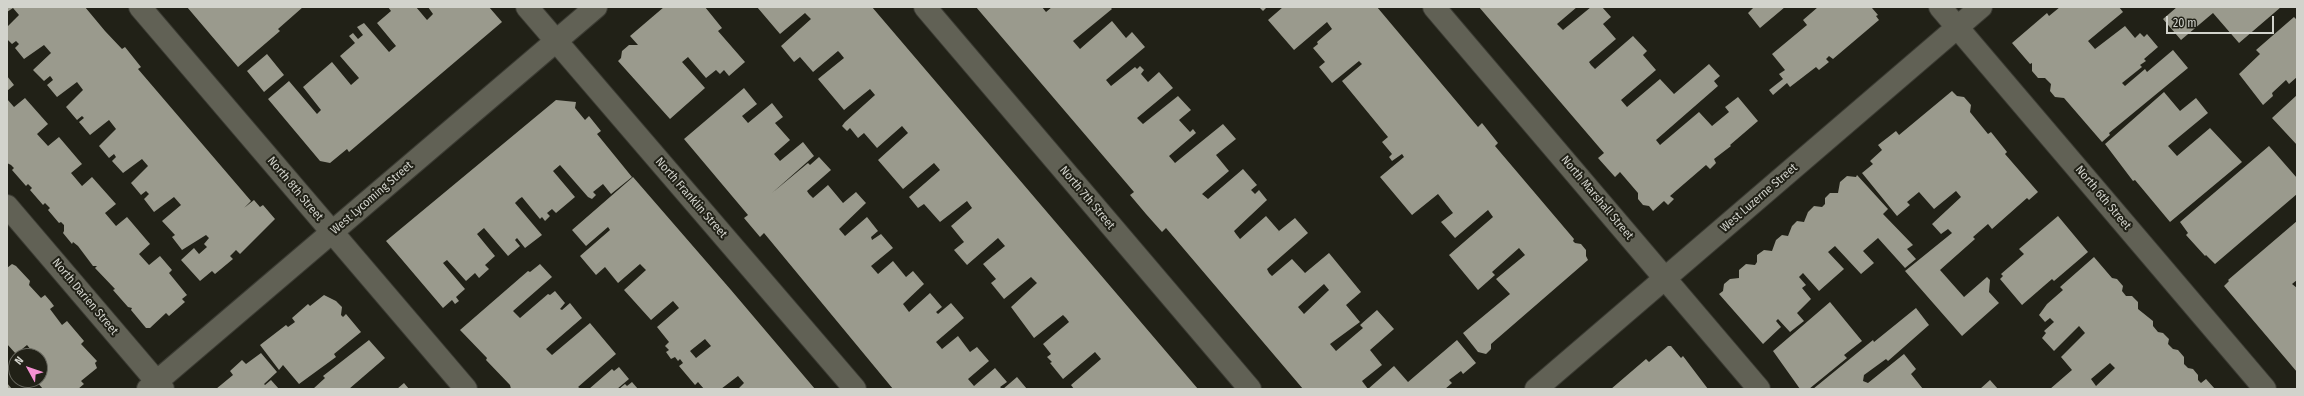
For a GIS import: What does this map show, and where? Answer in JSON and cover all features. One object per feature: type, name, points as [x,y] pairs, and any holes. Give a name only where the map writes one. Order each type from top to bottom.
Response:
[{"type":"street","name":"North 8th Street","points":[[140,7],[466,389]]},
{"type":"street","name":"North Franklin Street","points":[[527,7],[855,389]]},
{"type":"street","name":"West Lycoming Street","points":[[156,386],[332,232],[596,7]]},
{"type":"street","name":"North 7th Street","points":[[925,7],[1250,389]]},
{"type":"street","name":"North Marshall Street","points":[[1434,7],[1759,389]]},
{"type":"street","name":"North 6th Street","points":[[1940,7],[2265,389]]},
{"type":"street","name":"West Luzerne Street","points":[[1536,389],[1981,7]]},
{"type":"street","name":"North Darien Street","points":[[7,206],[156,386]]},
{"type":"building","points":[[7,7],[85,7],[122,49],[125,47],[141,67],[138,69],[251,201],[244,208],[254,200],[260,207],[263,205],[275,219],[240,254],[236,250],[230,256],[233,259],[215,274],[212,271],[200,281],[181,260],[194,248],[199,254],[207,247],[204,244],[209,238],[206,235],[182,250],[172,237],[175,235],[162,221],[181,205],[174,197],[154,212],[144,199],[149,194],[146,191],[141,195],[131,183],[148,166],[142,159],[123,173],[112,161],[116,157],[114,154],[109,158],[99,146],[116,129],[109,120],[90,135],[79,122],[84,118],[82,116],[77,120],[66,107],[83,90],[77,82],[57,97],[47,85],[53,80],[51,77],[50,76],[44,81],[33,70],[51,53],[44,45],[24,59],[15,48],[19,44],[16,41],[12,44],[7,39],[7,27],[19,15],[13,8],[7,12]]},
{"type":"building","points":[[187,7],[303,7],[278,29],[280,31],[238,67]]},
{"type":"building","points":[[388,7],[416,7],[427,20],[433,14],[428,7],[489,7],[502,22],[349,152],[347,149],[330,163],[320,161],[268,99],[289,81],[317,114],[321,110],[303,87],[332,62],[351,85],[359,78],[340,56],[355,43],[349,36],[353,33],[358,39],[363,35],[357,27],[364,23],[389,52],[396,46],[377,23],[391,11]]},
{"type":"building","points":[[664,7],[705,7],[722,28],[718,31],[745,62],[729,76],[724,70],[720,74],[716,70],[706,78],[688,57],[682,62],[705,88],[670,119],[618,61],[621,58],[622,51],[629,45],[638,45],[630,36]]},
{"type":"building","points":[[757,7],[872,7],[1198,389],[1074,389],[1071,385],[1101,359],[1095,352],[1063,379],[1050,363],[1052,362],[1047,357],[1051,354],[1043,344],[1069,322],[1066,318],[1063,315],[1034,338],[1011,307],[1037,283],[1031,277],[1004,299],[991,283],[996,279],[983,264],[1005,246],[998,238],[967,265],[954,250],[964,242],[951,226],[972,208],[967,201],[940,222],[924,204],[918,208],[909,197],[940,170],[934,163],[903,189],[878,160],[908,133],[902,126],[877,148],[864,133],[858,138],[850,128],[847,131],[842,126],[845,122],[875,95],[870,89],[844,110],[818,79],[844,58],[840,53],[838,51],[813,72],[800,57],[794,62],[781,46],[811,19],[805,13],[780,34]]},
{"type":"building","points":[[976,7],[1042,7],[1046,12],[1052,7],[1110,7],[1112,9],[1073,41],[1080,49],[1112,21],[1126,38],[1132,32],[1145,47],[1106,80],[1111,86],[1135,67],[1137,69],[1140,66],[1144,70],[1141,74],[1148,82],[1159,72],[1173,88],[1137,118],[1143,124],[1178,96],[1191,110],[1179,120],[1190,132],[1193,129],[1196,133],[1169,156],[1175,163],[1223,124],[1236,139],[1216,155],[1229,171],[1202,194],[1208,199],[1243,169],[1257,185],[1251,190],[1255,194],[1259,190],[1267,200],[1234,231],[1240,239],[1266,216],[1279,231],[1295,218],[1308,233],[1267,269],[1269,273],[1272,276],[1292,259],[1305,273],[1329,253],[1361,292],[1346,305],[1360,322],[1330,344],[1336,351],[1363,328],[1360,325],[1377,310],[1394,329],[1370,350],[1382,365],[1362,381],[1368,389],[1303,389],[1166,228],[1162,232],[1146,214],[1130,195],[1134,192]],"holes":[[[1324,284],[1329,290],[1304,314],[1298,307]]]},
{"type":"building","points":[[1259,7],[1267,7],[1263,11]]},
{"type":"building","points":[[1283,7],[1377,7],[1478,127],[1482,123],[1498,143],[1495,146],[1574,239],[1573,241],[1581,244],[1586,250],[1588,260],[1491,344],[1491,349],[1486,354],[1478,352],[1463,333],[1510,294],[1496,279],[1525,255],[1519,248],[1492,272],[1495,275],[1478,290],[1449,255],[1493,217],[1488,210],[1455,238],[1441,222],[1453,213],[1438,194],[1412,215],[1380,177],[1404,157],[1402,154],[1392,161],[1389,157],[1392,154],[1382,142],[1388,137],[1342,81],[1362,64],[1359,61],[1332,83],[1319,67],[1325,62],[1313,48],[1318,44],[1317,42],[1332,29],[1327,22],[1294,50],[1268,20]]},
{"type":"building","points":[[1479,7],[1577,7],[1557,24],[1563,30],[1591,7],[1602,7],[1611,17],[1603,24],[1616,39],[1589,62],[1591,65],[1595,69],[1633,36],[1647,51],[1643,55],[1656,70],[1621,100],[1627,107],[1660,79],[1674,94],[1709,64],[1720,76],[1714,81],[1718,86],[1656,140],[1660,145],[1699,112],[1712,126],[1729,112],[1725,107],[1738,97],[1758,121],[1730,145],[1731,146],[1714,159],[1716,163],[1710,169],[1706,165],[1670,196],[1674,199],[1668,205],[1664,201],[1653,211],[1649,206],[1643,205],[1638,199],[1638,193],[1620,172],[1615,177],[1598,158],[1604,153]]},
{"type":"building","points":[[1754,7],[1785,7],[1760,28],[1748,13]]},
{"type":"building","points":[[1818,7],[1874,7],[1872,8],[1878,15],[1876,16],[1879,20],[1833,59],[1829,56],[1826,59],[1829,62],[1819,70],[1816,67],[1790,87],[1787,83],[1773,95],[1769,90],[1783,79],[1779,74],[1785,70],[1772,54],[1807,25],[1803,20]]},
{"type":"building","points":[[2060,7],[2119,7],[2123,12],[2088,41],[2095,49],[2125,26],[2135,38],[2140,33],[2144,37],[2147,34],[2158,47],[2144,59],[2146,61],[2140,65],[2142,67],[2122,83],[2125,86],[2145,69],[2147,72],[2173,50],[2188,68],[2109,133],[2110,135],[2102,142],[2064,98],[2055,97],[2050,91],[2051,84],[2045,78],[2038,78],[2032,71],[2032,63],[2030,64],[2012,43],[2047,13],[2049,16]]},
{"type":"building","points":[[2177,7],[2281,7],[2239,43],[2213,13],[2181,40],[2163,19]]},
{"type":"building","points":[[2294,17],[2297,20],[2297,77],[2289,84],[2286,80],[2272,93],[2273,96],[2263,105],[2239,74],[2260,54],[2256,50]]},
{"type":"building","points":[[267,54],[284,75],[264,92],[247,71]]},
{"type":"building","points":[[7,76],[14,85],[7,91]]},
{"type":"building","points":[[744,88],[757,104],[742,116],[748,123],[772,103],[783,117],[775,123],[790,140],[774,154],[780,161],[803,142],[814,156],[772,193],[808,163],[810,165],[819,157],[831,170],[807,191],[809,194],[813,198],[828,185],[843,203],[856,192],[866,203],[839,229],[845,236],[867,217],[878,231],[871,237],[872,240],[881,234],[893,248],[871,266],[878,274],[893,261],[906,277],[913,271],[924,284],[903,304],[909,312],[930,293],[942,307],[936,312],[938,314],[951,303],[964,318],[936,342],[942,349],[958,336],[970,352],[977,347],[989,361],[968,379],[974,386],[995,368],[1007,382],[1000,387],[1002,389],[893,389],[764,233],[760,237],[744,218],[748,215],[684,139]]},
{"type":"building","points":[[1952,91],[1957,96],[1964,97],[1971,105],[1970,112],[1988,134],[1991,132],[2007,152],[2005,154],[2038,192],[2029,200],[2027,198],[1992,229],[1988,224],[1973,237],[1975,239],[1940,270],[1964,297],[1987,277],[1990,280],[1989,292],[1999,303],[1962,336],[1905,271],[1952,233],[1948,229],[1941,234],[1932,224],[1961,197],[1956,191],[1934,209],[1919,192],[1907,202],[1910,205],[1897,216],[1862,173],[1873,164],[1870,161],[1882,150],[1878,145],[1896,131],[1899,135]]},
{"type":"building","points":[[2164,92],[2180,111],[2196,98],[2208,113],[2168,146],[2177,156],[2210,128],[2242,162],[2170,222],[2135,180],[2133,181],[2105,144]]},
{"type":"building","points":[[2297,95],[2297,145],[2272,118]]},
{"type":"building","points":[[25,98],[48,124],[37,134],[48,146],[59,137],[82,164],[71,173],[82,186],[92,177],[116,204],[105,213],[116,226],[127,217],[150,244],[139,254],[149,265],[160,256],[172,270],[169,273],[187,295],[182,299],[185,302],[169,316],[166,313],[150,328],[146,328],[131,310],[132,308],[128,307],[113,290],[115,289],[95,268],[97,266],[93,266],[78,246],[73,242],[72,244],[63,233],[64,225],[61,222],[59,223],[48,210],[50,208],[45,203],[43,205],[30,190],[32,188],[28,184],[26,186],[12,170],[14,168],[7,163],[7,99],[14,107]]},
{"type":"building","points":[[556,100],[576,102],[575,108],[585,120],[589,116],[601,131],[597,134],[632,177],[611,194],[603,184],[593,192],[596,195],[592,199],[588,197],[560,165],[553,171],[575,197],[556,213],[552,209],[547,213],[550,216],[545,221],[542,217],[540,219],[522,197],[519,199],[515,203],[542,235],[525,248],[517,238],[515,240],[520,246],[508,256],[484,228],[477,234],[495,256],[485,265],[489,269],[479,278],[475,273],[466,281],[447,260],[443,263],[465,289],[456,297],[459,301],[455,304],[452,300],[443,308],[386,241]]},
{"type":"building","points":[[2269,146],[2297,178],[2297,194],[2215,264],[2206,255],[2205,256],[2186,235],[2188,233],[2180,222]]},
{"type":"building","points":[[1857,175],[1888,209],[1883,214],[1913,245],[1907,249],[1916,259],[1905,268],[1878,238],[1863,251],[1874,263],[1861,274],[1835,246],[1828,252],[1844,269],[1819,291],[1803,273],[1799,277],[1806,285],[1802,288],[1811,299],[1797,313],[1804,321],[1790,332],[1778,319],[1776,321],[1781,327],[1763,344],[1719,294],[1723,291],[1724,284],[1730,279],[1739,278],[1739,270],[1746,264],[1755,265],[1757,262],[1757,255],[1764,250],[1772,251],[1776,240],[1782,235],[1788,236],[1792,226],[1797,221],[1804,222],[1808,212],[1814,206],[1822,207],[1825,204],[1825,198],[1830,193],[1838,193],[1840,182],[1847,176],[1856,177]]},
{"type":"building","points":[[633,177],[815,389],[738,389],[744,383],[738,376],[721,389],[704,389],[698,382],[695,385],[679,366],[683,363],[680,359],[678,361],[675,357],[671,359],[666,352],[669,350],[665,346],[669,342],[657,327],[679,308],[673,301],[651,320],[624,290],[646,270],[640,264],[618,283],[605,267],[596,275],[580,256],[610,230],[608,227],[586,246],[572,230]],"holes":[[[705,339],[711,346],[696,358],[690,351]]]},
{"type":"building","points":[[2058,216],[2088,252],[2054,281],[2052,279],[2022,305],[2000,279],[2003,276],[2001,274],[2024,254],[2019,249]]},
{"type":"building","points":[[2297,221],[2297,280],[2292,284],[2297,288],[2297,372],[2224,286],[2229,281],[2228,280]]},
{"type":"building","points":[[2094,257],[2112,278],[2117,279],[2123,286],[2122,291],[2126,296],[2132,296],[2138,302],[2138,309],[2153,321],[2153,326],[2158,332],[2163,333],[2169,339],[2168,344],[2173,349],[2178,350],[2184,357],[2184,364],[2188,368],[2193,369],[2198,375],[2198,380],[2201,383],[2206,379],[2215,389],[2050,389],[2072,370],[2061,357],[2085,333],[2079,326],[2054,351],[2042,338],[2046,333],[2044,331],[2054,322],[2050,318],[2045,322],[2039,315],[2047,304],[2063,290],[2060,287]],"holes":[[[2110,363],[2115,368],[2096,386],[2091,379]]]},
{"type":"building","points":[[12,264],[16,266],[30,281],[29,285],[41,298],[45,295],[54,306],[50,309],[62,325],[67,321],[84,341],[81,344],[97,361],[95,363],[97,368],[81,381],[84,384],[78,389],[43,389],[42,388],[48,388],[48,348],[29,348],[27,345],[23,348],[11,348],[7,344],[7,268]]},
{"type":"building","points":[[540,264],[552,277],[513,311],[520,318],[548,294],[550,295],[555,291],[565,303],[560,309],[562,310],[570,303],[582,318],[546,349],[552,355],[590,323],[616,354],[578,387],[581,389],[511,389],[510,385],[486,360],[487,358],[460,330],[528,271],[530,272]]},
{"type":"building","points":[[324,295],[336,301],[342,307],[341,315],[343,317],[346,314],[361,332],[334,354],[336,357],[299,384],[283,365],[279,370],[260,345],[286,325],[288,327],[295,322],[292,318],[308,304],[310,306]]},
{"type":"building","points":[[1830,302],[1862,341],[1844,355],[1847,358],[1809,389],[1800,389],[1773,351]]},
{"type":"building","points":[[1916,308],[1929,325],[1888,361],[1886,359],[1864,375],[1863,381],[1868,383],[1904,354],[1916,369],[1911,374],[1923,389],[1813,389],[1873,340],[1874,342]]},
{"type":"building","points":[[369,340],[385,358],[349,389],[313,389],[325,378],[323,376]]},
{"type":"building","points":[[1457,340],[1476,363],[1463,374],[1461,371],[1449,380],[1452,383],[1445,389],[1368,389],[1394,366],[1408,382]]},
{"type":"building","points":[[1668,346],[1671,346],[1681,358],[1683,356],[1708,389],[1611,389],[1646,359],[1649,362]]},
{"type":"building","points":[[261,353],[277,372],[264,384],[265,385],[271,380],[279,389],[216,389],[233,375],[230,371],[242,360],[246,364]]},
{"type":"building","points":[[619,367],[629,379],[617,389],[589,389],[612,369],[614,371]]},
{"type":"building","points":[[1017,377],[1027,389],[1003,389]]},
{"type":"building","points":[[1990,380],[1998,389],[1980,389]]},
{"type":"building","points":[[632,382],[638,389],[619,389],[625,384],[627,386]]},
{"type":"building","points":[[404,383],[409,389],[397,389]]}]
